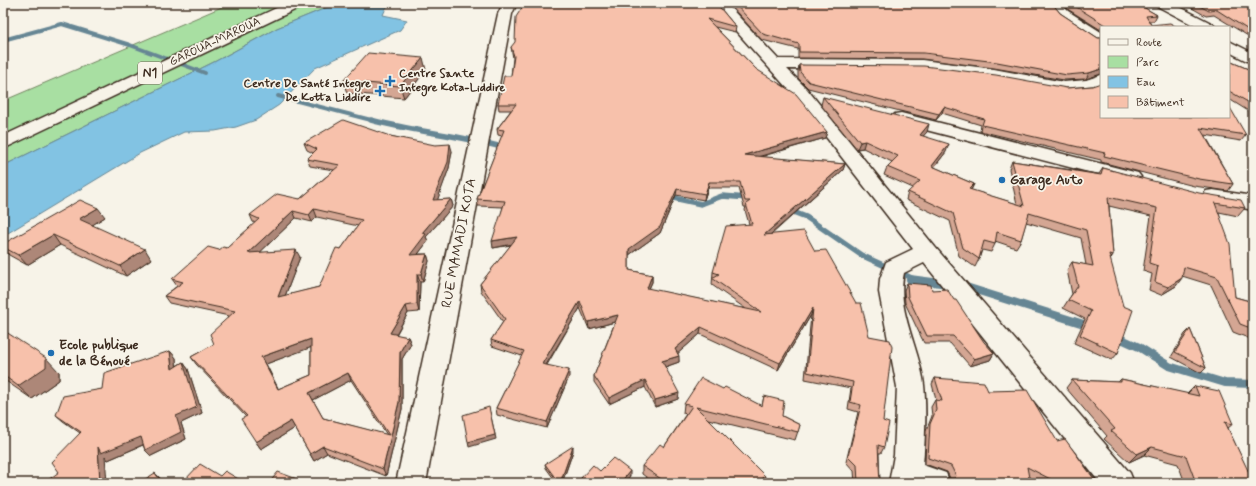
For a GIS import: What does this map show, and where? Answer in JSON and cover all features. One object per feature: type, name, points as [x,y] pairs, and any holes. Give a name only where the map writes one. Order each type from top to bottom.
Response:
[{"type":"main road","name":"GAROUA-MAROUA","points":[[3,128],[278,3]]},
{"type":"main road","name":"GAROUA-MAROUA","points":[[3,143],[298,3]]},
{"type":"main road","name":"RUE MAMADI KOTA","points":[[411,483],[505,14],[510,3]]},
{"type":"main road","points":[[718,3],[801,93],[927,252],[1119,483]]},
{"type":"main road","points":[[1052,3],[1063,14],[1100,38]]},
{"type":"main road","points":[[1148,3],[1191,26]]},
{"type":"main road","points":[[1162,3],[1206,26]]},
{"type":"main road","points":[[1230,45],[1253,50]]},
{"type":"main road","points":[[1230,45],[1253,59]]},
{"type":"main road","points":[[774,64],[837,63],[922,65],[994,74],[1064,87],[1090,85],[1100,80]]},
{"type":"main road","points":[[801,93],[832,100]]},
{"type":"main road","points":[[886,114],[1148,181]]},
{"type":"main road","points":[[1194,193],[1253,204]]},
{"type":"main road","points":[[927,252],[894,268],[890,278],[891,294],[910,378],[906,478],[935,483]]},
{"type":"green space","points":[[231,3],[338,3],[277,28],[216,61],[3,166],[3,101]]},
{"type":"water","points":[[338,3],[392,3],[386,8],[383,15],[407,20],[400,30],[315,68],[279,105],[256,120],[236,127],[215,131],[184,132],[140,153],[3,236],[3,166],[216,61],[277,28]]},
{"type":"building","points":[[525,3],[716,3],[736,27],[707,19],[756,69],[796,94],[827,132],[744,155],[845,164],[764,235],[804,231],[815,251],[826,250],[856,303],[861,303],[869,336],[890,340],[892,347],[883,421],[889,423],[884,447],[878,445],[880,483],[858,483],[857,465],[848,456],[861,405],[850,402],[853,382],[807,372],[813,308],[780,363],[701,327],[675,349],[679,356],[662,361],[679,393],[655,400],[645,380],[609,398],[594,376],[618,315],[588,322],[580,301],[542,364],[569,370],[547,422],[496,408],[524,351],[491,340],[505,319],[480,284],[517,237],[492,241],[505,201],[477,199],[504,130],[497,129],[516,104],[498,104],[504,76],[511,76],[514,56],[511,47],[515,42],[516,17]],"holes":[[[709,182],[740,182],[745,201],[750,201],[746,204],[752,224],[726,226],[713,272],[719,274],[712,278],[761,312],[647,288],[652,275],[629,270],[629,249],[660,227],[677,189],[705,194]]]},
{"type":"building","points":[[734,3],[1052,3],[1060,13],[1100,38],[1100,69],[1089,73],[1067,75],[997,62],[924,53],[799,52],[799,44],[763,34]]},
{"type":"building","points":[[1070,3],[1136,3],[1157,15],[1146,16],[1151,25],[1170,23],[1175,26],[1105,26]]},
{"type":"building","points":[[1194,3],[1253,3],[1253,33],[1217,10],[1209,11]]},
{"type":"building","points":[[368,53],[423,58],[400,86],[343,81]]},
{"type":"building","points":[[1230,61],[1253,71],[1253,105],[1230,92]]},
{"type":"building","points":[[799,65],[924,66],[996,75],[1067,88],[1092,86],[1100,83],[1100,118],[1230,118],[1230,108],[1246,135],[1200,128],[1233,184],[1199,179],[1104,156],[1105,153],[982,125],[984,119],[944,107],[939,114],[809,82],[800,72]]},
{"type":"building","points":[[823,97],[929,124],[920,135],[949,144],[932,166],[974,184],[969,189],[1024,206],[1012,161],[1101,175],[1103,168],[1199,193],[1241,200],[1245,208],[1215,203],[1230,244],[1235,297],[1253,302],[1253,329],[1240,324],[1217,277],[1184,267],[1182,278],[1168,287],[1155,282],[1158,266],[1149,263],[1157,208],[1108,197],[1113,255],[1109,254],[1123,306],[1133,310],[1118,353],[1080,335],[1091,311],[1068,300],[1078,286],[1072,262],[1093,266],[1086,230],[1029,213],[1021,240],[997,232],[995,244],[984,241],[979,259],[963,248],[953,213],[908,192],[920,181],[887,167],[898,156],[865,141],[860,142]]},
{"type":"building","points":[[343,120],[390,136],[435,145],[450,144],[448,162],[433,200],[451,199],[422,233],[426,234],[410,255],[427,254],[421,274],[417,274],[417,304],[406,306],[390,333],[408,337],[400,352],[399,402],[383,469],[323,446],[310,454],[291,421],[256,442],[241,419],[247,416],[191,357],[214,344],[210,334],[235,311],[164,296],[183,282],[172,279],[208,247],[219,250],[223,247],[227,248],[259,219],[250,215],[277,194],[300,199],[340,165],[307,159],[317,149],[304,143]],"holes":[[[314,209],[362,220],[341,249],[336,248],[319,287],[278,297],[296,250],[248,253],[293,211],[309,215]],[[311,339],[311,375],[278,389],[261,357]],[[348,373],[389,435],[323,418],[309,393]]]},
{"type":"building","points":[[80,200],[98,208],[79,219],[145,249],[120,266],[53,235],[18,255],[3,247],[3,244]]},
{"type":"building","points":[[907,283],[931,285],[932,290],[947,289],[984,342],[994,353],[974,359],[953,336],[927,336],[908,297]]},
{"type":"building","points":[[1190,329],[1206,368],[1175,352]]},
{"type":"building","points":[[3,330],[46,358],[46,367],[18,386],[3,375]]},
{"type":"building","points":[[170,351],[172,369],[183,362],[197,407],[176,416],[181,432],[145,450],[141,437],[101,453],[98,447],[100,483],[44,483],[59,472],[52,462],[81,432],[56,415],[63,396],[102,389],[104,373]]},
{"type":"building","points":[[701,378],[723,389],[725,387],[762,406],[764,396],[784,401],[782,416],[800,425],[798,432],[696,407],[765,476],[762,478],[765,483],[667,483],[642,466],[660,444],[664,447],[692,406],[684,404]]},
{"type":"building","points":[[935,378],[984,382],[988,391],[1027,390],[1057,441],[1065,439],[1097,483],[1058,483],[1027,467],[1030,483],[947,483],[947,478],[954,478],[956,476],[951,466],[928,458],[930,424],[936,410],[935,400],[942,401]]},
{"type":"building","points":[[1121,379],[1199,396],[1195,386],[1219,391],[1233,424],[1225,422],[1253,483],[1196,483],[1186,456],[1152,447],[1137,454],[1111,431],[1115,429],[1072,380],[1121,382]]},
{"type":"building","points":[[489,407],[495,435],[468,442],[463,415]]},
{"type":"building","points":[[573,446],[560,483],[559,483],[545,464]]},
{"type":"building","points":[[613,458],[630,471],[620,483],[587,483],[581,478],[593,465],[600,471]]},
{"type":"building","points":[[200,464],[220,476],[225,471],[245,483],[190,483],[184,481]]},
{"type":"building","points":[[278,472],[297,479],[294,483],[269,483]]},
{"type":"building","points":[[155,473],[162,483],[139,483]]},
{"type":"waterway","points":[[3,40],[62,24],[130,45],[205,73]]},
{"type":"waterway","points":[[278,96],[372,120]]},
{"type":"waterway","points":[[372,120],[505,148]]},
{"type":"waterway","points":[[669,197],[701,204],[722,196],[749,198]]},
{"type":"waterway","points":[[788,210],[806,217],[861,255],[915,280]]},
{"type":"waterway","points":[[910,279],[915,280]]},
{"type":"waterway","points":[[915,280],[948,284]]},
{"type":"waterway","points":[[963,286],[1090,326]]},
{"type":"waterway","points":[[1117,337],[1139,347],[1169,366],[1225,383],[1253,384]]},
{"type":"place","name":"Centre Sante Integre Kota-Liddire","points":[[390,81]]},
{"type":"place","name":"Centre De Santé Integre De Kotta Liddire","points":[[380,91]]},
{"type":"place","name":"Garage Auto","points":[[1002,180]]},
{"type":"place","name":"Ecole publique de la Bénoué","points":[[51,353]]}]
